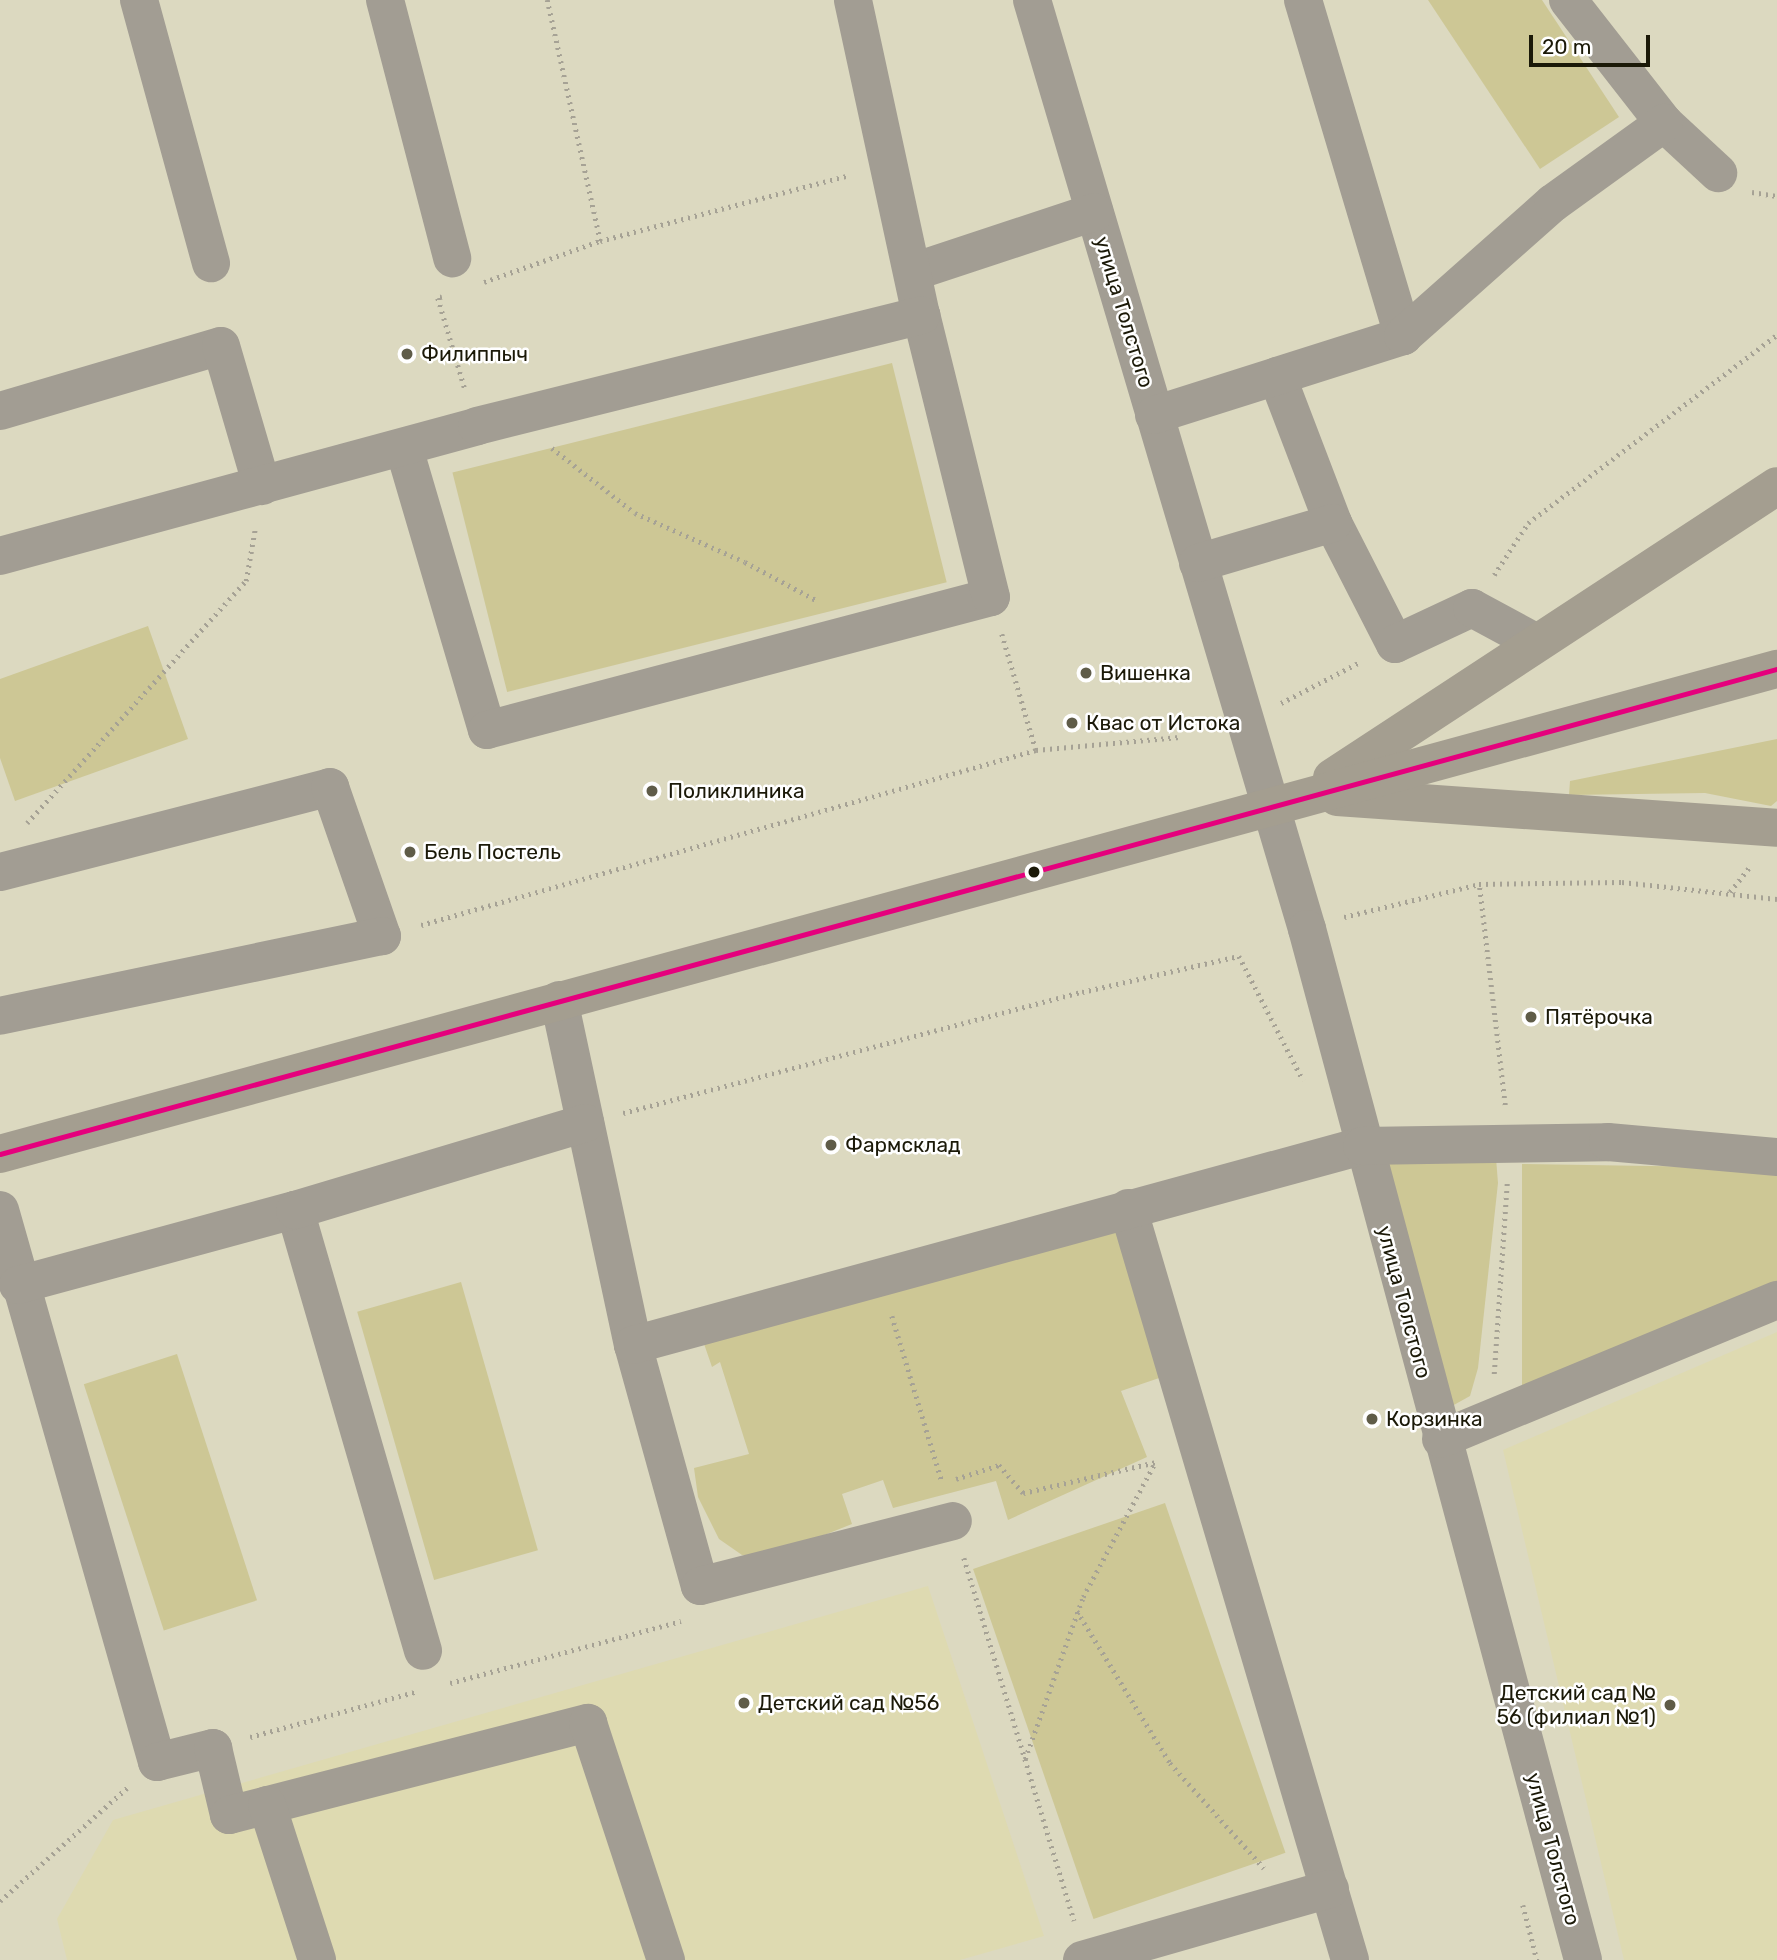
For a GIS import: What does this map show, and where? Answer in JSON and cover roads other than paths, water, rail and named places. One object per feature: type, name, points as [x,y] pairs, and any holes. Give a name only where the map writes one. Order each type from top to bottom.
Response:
[{"type":"main road","points":[[1307,795],[1535,642],[1767,495]]},
{"type":"main road","points":[[0,1154],[559,1000],[1070,864],[1269,805],[1777,669]]},
{"type":"main road","points":[[1307,795],[1777,828]]},
{"type":"street","points":[[139,0],[211,263]]},
{"type":"street","points":[[385,0],[459,279]]},
{"type":"street","points":[[404,448],[486,730],[991,597],[922,315],[853,0]]},
{"type":"street","name":"улица Толстого","points":[[1032,0],[1307,929],[1362,1146],[1583,1960]]},
{"type":"street","points":[[1303,0],[1403,336]]},
{"type":"street","points":[[1568,0],[1664,123],[1718,173]]},
{"type":"street","points":[[1154,415],[1403,336],[1553,203],[1664,123]]},
{"type":"street","points":[[913,272],[1094,212]]},
{"type":"street","points":[[0,556],[477,426],[922,315]]},
{"type":"street","points":[[0,411],[220,346],[262,486]]},
{"type":"street","points":[[1277,376],[1334,523],[1395,644],[1472,608],[1535,642]]},
{"type":"street","points":[[1198,563],[1334,523]]},
{"type":"street","points":[[0,872],[330,787],[382,936],[0,1016]]},
{"type":"street","points":[[559,1000],[633,1345],[700,1586],[953,1521]]},
{"type":"street","points":[[19,1285],[295,1210],[585,1123]]},
{"type":"street","points":[[633,1345],[881,1281],[1128,1208],[1362,1146],[1608,1142],[1777,1157]]},
{"type":"street","points":[[1128,1208],[1350,1960]]},
{"type":"street","points":[[0,1210],[19,1285],[157,1762],[212,1748],[229,1815],[588,1724],[666,1960]]},
{"type":"street","points":[[295,1210],[423,1651]]},
{"type":"street","points":[[1441,1439],[1491,1416],[1777,1300]]},
{"type":"street","points":[[267,1805],[317,1960]]},
{"type":"street","points":[[1083,1959],[1331,1889]]},
{"type":"place","name":"Филиппыч","points":[[407,354]]},
{"type":"place","name":"Вишенка","points":[[1086,673]]},
{"type":"place","name":"Квас от Истока","points":[[1072,723]]},
{"type":"place","name":"Поликлиника","points":[[652,791]]},
{"type":"place","name":"Бель Постель","points":[[410,852]]},
{"type":"place","name":"Пятёрочка","points":[[1531,1017]]},
{"type":"place","name":"Фармсклад","points":[[831,1145]]},
{"type":"place","name":"Корзинка","points":[[1372,1419]]},
{"type":"place","name":"Детский сад №56","points":[[744,1703]]},
{"type":"place","name":"Детский сад № 56 (филиал №1)","points":[[1670,1705]]}]
